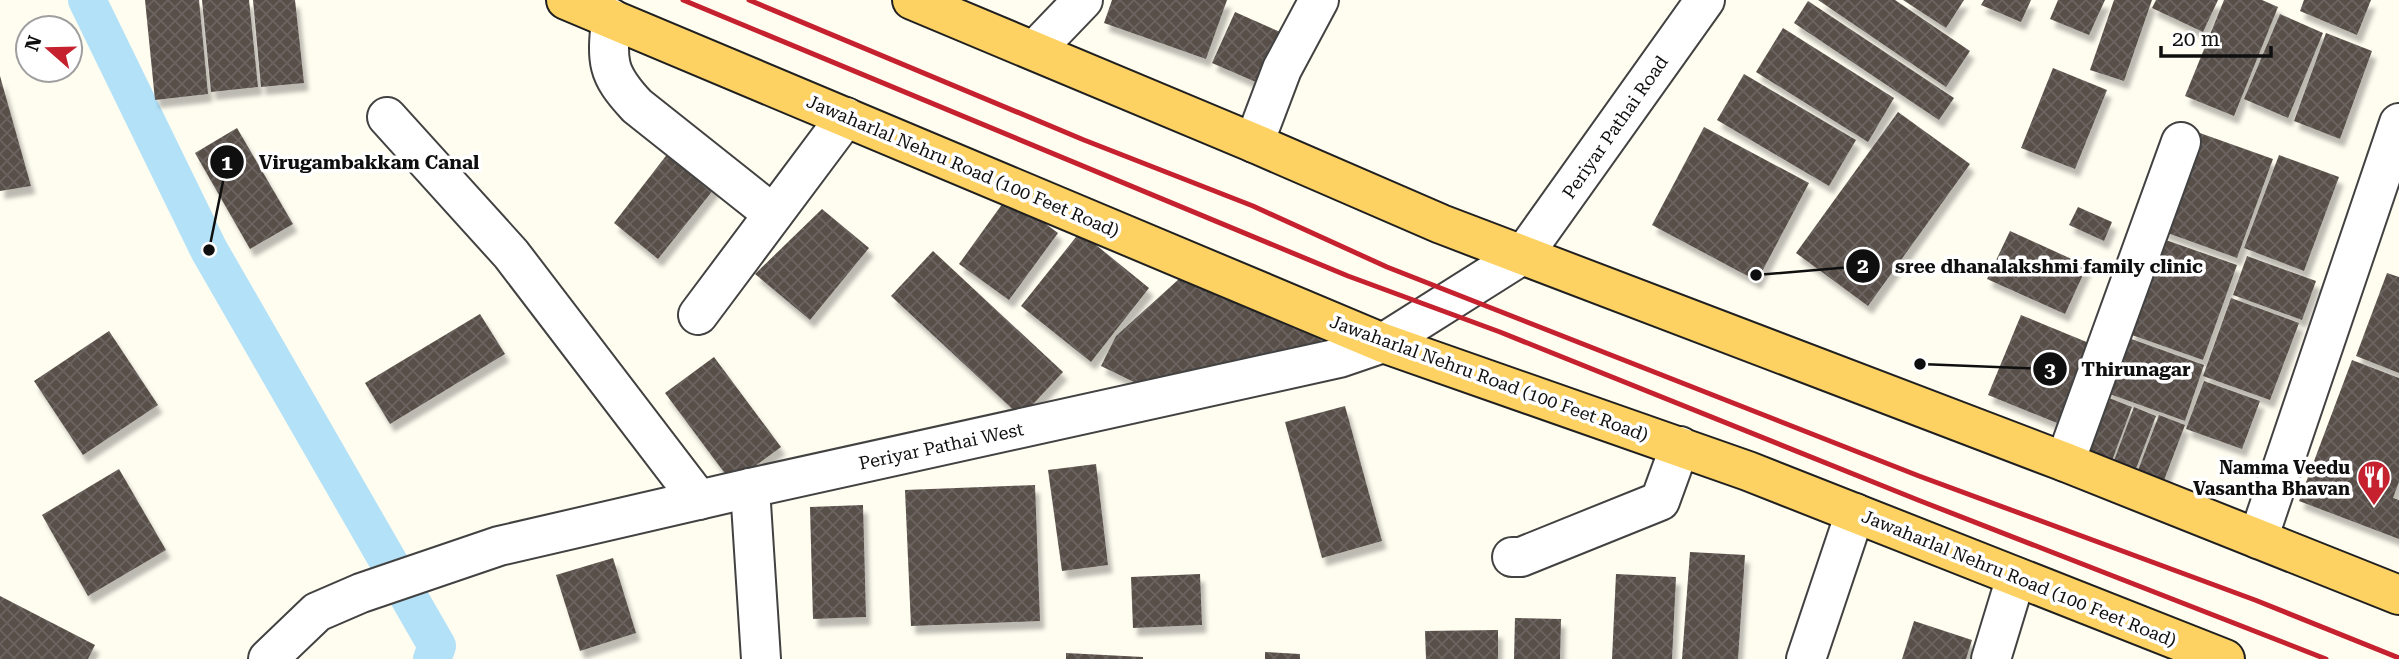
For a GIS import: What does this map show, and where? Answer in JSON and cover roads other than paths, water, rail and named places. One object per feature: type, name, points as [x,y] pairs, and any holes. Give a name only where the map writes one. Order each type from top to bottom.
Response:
[{"type":"main road","name":"Jawaharlal Nehru Road (100 Feet Road)","points":[[566,0],[1383,343],[1680,446],[2225,659]]},
{"type":"main road","points":[[912,0],[1441,223],[2064,462],[2399,595]]},
{"type":"street","points":[[1035,50],[1083,0]]},
{"type":"street","points":[[1254,143],[1282,69],[1319,0]]},
{"type":"street","name":"Periyar Pathai Road","points":[[1524,254],[1705,0]]},
{"type":"street","points":[[611,19],[607,52],[611,72],[620,88],[637,106],[773,214]]},
{"type":"street","points":[[387,117],[510,254],[699,500]]},
{"type":"street","points":[[698,315],[846,117]]},
{"type":"street","points":[[2258,539],[2399,123]]},
{"type":"street","points":[[2064,462],[2181,142]]},
{"type":"street","name":"Periyar Pathai West","points":[[268,659],[317,612],[361,593],[488,550],[750,488],[1339,358],[1383,343],[1524,254]]},
{"type":"street","points":[[1512,557],[1521,556],[1660,501],[1680,446]]},
{"type":"street","points":[[750,488],[761,659]]},
{"type":"street","points":[[1806,659],[1854,513]]},
{"type":"street","points":[[1992,659],[2016,577]]},
{"type":"waterway","points":[[87,0],[209,250],[437,646],[432,659]]},
{"type":"railway","points":[[683,0],[1348,276],[1500,332],[1918,500],[2326,659]]},
{"type":"railway","points":[[749,0],[1084,140],[1253,206],[1387,267],[1919,476],[2255,600],[2399,658]]},
{"type":"place","name":"Virugambakkam Canal","points":[[209,250]]},
{"type":"place","name":"sree dhanalakshmi family clinic","points":[[1756,275]]},
{"type":"place","name":"Thirunagar","points":[[1920,364]]},
{"type":"place","name":"Namma Veedu Vasantha Bhavan","points":[[2374,507]]}]
